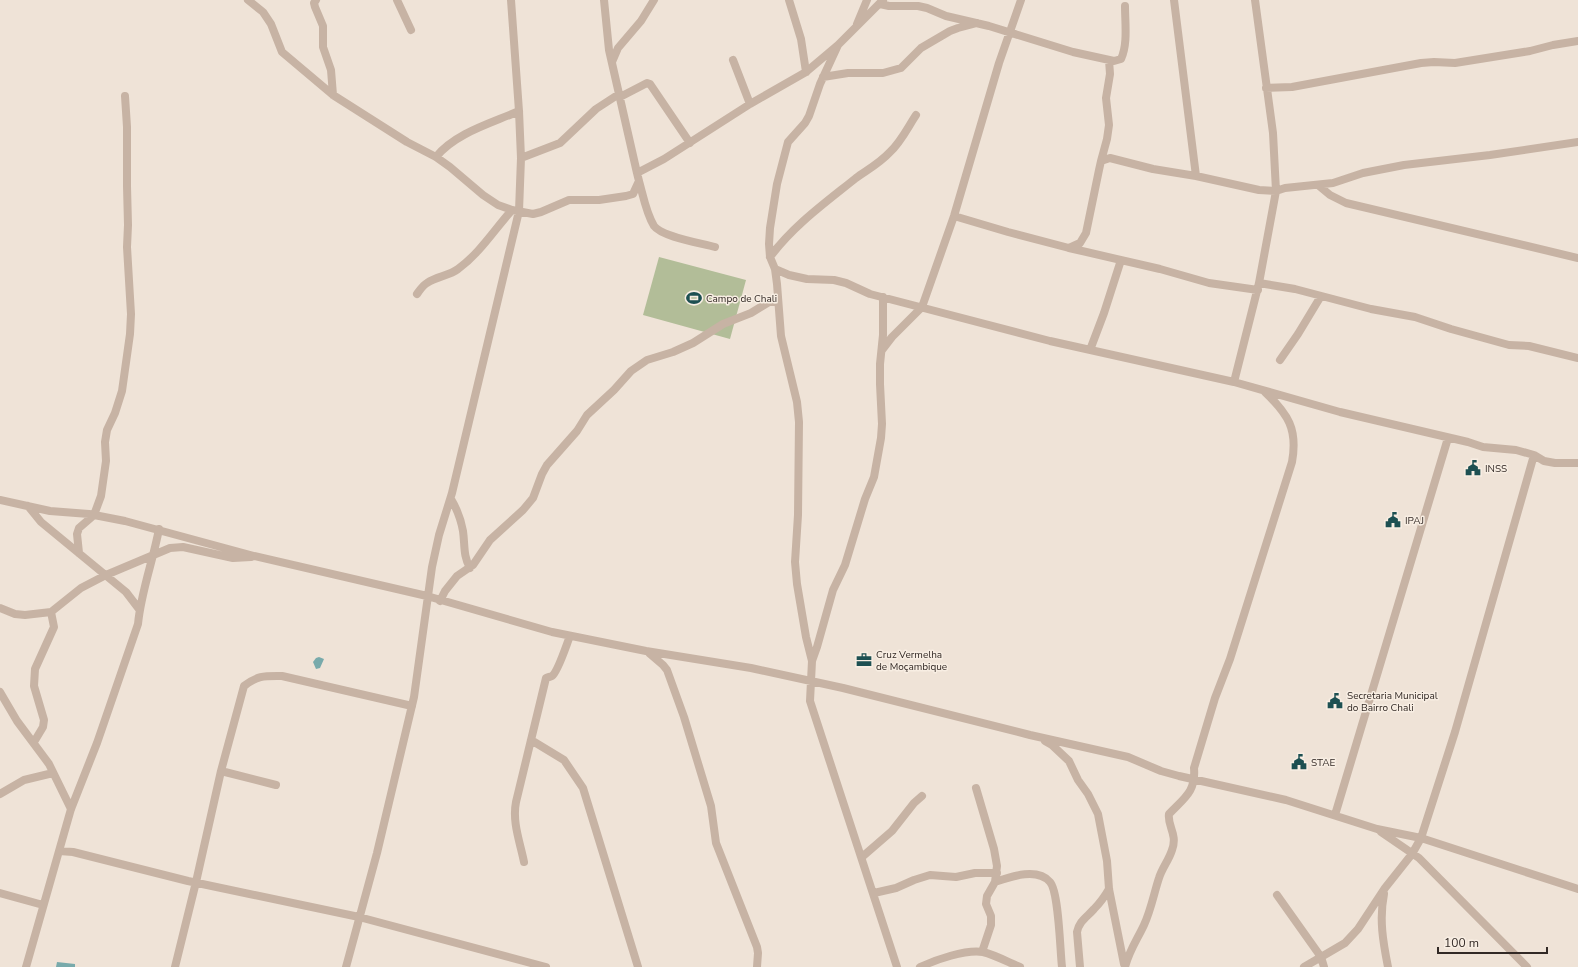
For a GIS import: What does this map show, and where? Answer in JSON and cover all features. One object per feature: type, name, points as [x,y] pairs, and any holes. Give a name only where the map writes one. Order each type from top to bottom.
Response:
[{"type":"street","points":[[248,0],[263,12],[271,24],[282,52],[333,95],[406,142],[436,157],[483,195],[498,205],[533,214],[568,200],[599,200],[633,194],[639,181]]},
{"type":"street","points":[[316,0],[314,3],[323,26],[323,47],[331,70],[333,95]]},
{"type":"street","points":[[397,0],[411,30]]},
{"type":"street","points":[[346,967],[377,853],[412,706],[426,618],[427,596],[439,535],[451,499],[516,210],[521,158],[511,0]]},
{"type":"street","points":[[604,0],[608,44],[636,173],[654,226],[666,234],[715,247]]},
{"type":"street","points":[[612,62],[618,48],[641,21],[654,0]]},
{"type":"street","points":[[789,0],[801,39],[806,72]]},
{"type":"street","points":[[856,26],[867,0]]},
{"type":"street","points":[[882,350],[892,337],[922,307],[954,216],[999,63],[1021,0]]},
{"type":"street","points":[[1174,0],[1196,176]]},
{"type":"street","points":[[1234,382],[1258,286],[1276,191],[1272,133],[1255,0]]},
{"type":"street","points":[[636,173],[664,159],[750,104],[806,72],[838,45],[881,2],[889,6],[923,7],[946,16],[978,23],[1073,52],[1110,60],[1121,59],[1123,54],[1126,29],[1125,6]]},
{"type":"street","points":[[823,77],[848,73],[883,73],[901,68],[921,48],[958,28],[978,23]]},
{"type":"street","points":[[1266,88],[1292,87],[1421,63],[1455,63],[1578,41]]},
{"type":"street","points":[[838,45],[823,77],[809,116],[805,123],[791,138],[784,151],[773,205],[768,244],[770,257],[775,269],[781,336],[797,402],[799,422],[796,577],[806,637],[812,661],[811,703],[897,967]]},
{"type":"street","points":[[733,60],[750,104]]},
{"type":"street","points":[[1069,248],[1080,243],[1086,233],[1101,161],[1108,139],[1109,125],[1106,98],[1110,74],[1110,60]]},
{"type":"street","points":[[521,158],[560,143],[596,109],[647,83],[650,84],[690,143]]},
{"type":"street","points":[[79,553],[77,534],[79,528],[94,515],[100,496],[105,473],[105,442],[107,430],[115,413],[122,391],[130,334],[131,314],[127,247],[127,127],[125,96]]},
{"type":"street","points":[[436,157],[449,144],[462,136],[519,111]]},
{"type":"street","points":[[770,257],[781,242],[799,224],[857,177],[880,162],[891,151],[916,115]]},
{"type":"street","points":[[1101,161],[1110,158],[1153,169],[1196,176],[1259,190],[1276,191],[1333,183],[1363,173],[1404,165],[1490,155],[1578,142]]},
{"type":"street","points":[[1275,176],[1291,188]]},
{"type":"street","points":[[1318,185],[1330,195],[1346,203],[1578,258]]},
{"type":"street","points":[[417,294],[427,283],[452,274],[460,268],[486,244],[500,224],[516,210]]},
{"type":"street","points":[[954,216],[1008,232],[1160,269],[1208,283],[1295,289],[1371,309],[1415,316],[1452,329],[1508,345],[1529,346],[1578,358]]},
{"type":"street","points":[[1090,350],[1121,260]]},
{"type":"street","points":[[775,269],[789,275],[807,279],[834,280],[870,294],[1090,350],[1234,382],[1340,412],[1483,447],[1516,450],[1555,463],[1578,463]]},
{"type":"street","points":[[1280,360],[1321,296]]},
{"type":"street","points":[[812,661],[818,647],[833,590],[845,566],[865,499],[874,477],[881,438],[882,407],[880,384],[883,335],[883,297]]},
{"type":"street","points":[[440,600],[445,590],[457,576],[470,568],[490,540],[534,498],[542,474],[547,465],[577,431],[587,415],[614,390],[631,371],[647,360],[673,352],[693,343],[723,324],[751,314],[769,302],[778,302]]},
{"type":"street","points":[[1125,967],[1130,950],[1144,925],[1153,900],[1159,876],[1173,849],[1174,836],[1168,818],[1169,814],[1188,796],[1195,779],[1194,768],[1215,698],[1230,660],[1282,496],[1295,447],[1293,434],[1284,413],[1264,390]]},
{"type":"street","points":[[1335,816],[1448,438]]},
{"type":"street","points":[[1304,967],[1345,942],[1358,929],[1385,888],[1412,854],[1421,838],[1454,732],[1534,455]]},
{"type":"street","points":[[451,499],[460,519],[466,562],[470,568]]},
{"type":"street","points":[[0,500],[56,512],[94,515],[159,529],[254,556],[427,596],[544,630],[646,651],[751,668],[811,681],[1128,757],[1161,771],[1286,800],[1377,829],[1421,838],[1578,889]]},
{"type":"street","points":[[28,506],[41,522],[126,592],[140,609]]},
{"type":"street","points":[[26,967],[71,809],[97,743],[138,624],[140,609],[154,556],[159,529]]},
{"type":"street","points":[[0,608],[15,614],[25,615],[51,612],[81,588],[106,575],[170,548],[183,547],[203,550],[228,557],[243,558],[254,556]]},
{"type":"street","points":[[34,742],[43,727],[44,720],[34,686],[35,669],[54,627],[51,612]]},
{"type":"street","points":[[524,862],[514,813],[546,678],[551,676],[556,670],[570,636]]},
{"type":"street","points":[[646,651],[663,665],[670,678],[711,806],[716,843],[757,948],[757,967]]},
{"type":"street","points":[[175,967],[221,771],[244,686],[253,679],[264,676],[282,676],[412,706]]},
{"type":"street","points":[[0,692],[17,721],[49,764],[71,809]]},
{"type":"street","points":[[1037,736],[1052,745],[1069,761],[1078,780],[1088,794],[1098,814],[1104,843],[1109,889],[1125,967]]},
{"type":"street","points":[[531,740],[564,760],[583,788],[638,967]]},
{"type":"street","points":[[221,771],[276,785]]},
{"type":"street","points":[[0,794],[24,780],[53,773]]},
{"type":"street","points":[[976,788],[994,848],[997,873],[995,882],[987,896],[986,904],[991,916],[991,925],[982,952]]},
{"type":"street","points":[[862,857],[892,831],[906,812],[922,796]]},
{"type":"street","points":[[1377,829],[1419,858],[1527,967]]},
{"type":"street","points":[[59,851],[73,852],[196,882],[359,917],[546,967]]},
{"type":"street","points":[[874,894],[896,888],[930,875],[956,876],[975,873],[997,873]]},
{"type":"street","points":[[995,882],[1023,874],[1042,876],[1050,881],[1054,890],[1056,902],[1062,967]]},
{"type":"street","points":[[1385,888],[1381,908],[1381,926],[1388,967]]},
{"type":"street","points":[[1080,967],[1077,932],[1078,926],[1081,921],[1104,898],[1109,889]]},
{"type":"street","points":[[0,893],[43,905]]},
{"type":"street","points":[[1277,894],[1321,957],[1324,967]]},
{"type":"street","points":[[920,967],[932,961],[956,954],[982,952],[1020,967]]},
{"type":"green space","name":"Campo de Chali","points":[[659,257],[746,280],[730,339],[643,315]]},
{"type":"water","points":[[319,657],[324,659],[320,668],[316,669],[313,662]]},
{"type":"water","points":[[57,962],[75,964],[75,967],[56,967]]},
{"type":"place","name":"Campo de Chali","points":[[694,298]]},
{"type":"place","name":"INSS","points":[[1473,468]]},
{"type":"place","name":"IPAJ","points":[[1393,520]]},
{"type":"place","name":"Cruz Vermelha de Moçambique","points":[[864,660]]},
{"type":"place","name":"Secretaria Municipal do Bairro Chali","points":[[1335,701]]},
{"type":"place","name":"STAE","points":[[1299,762]]}]
